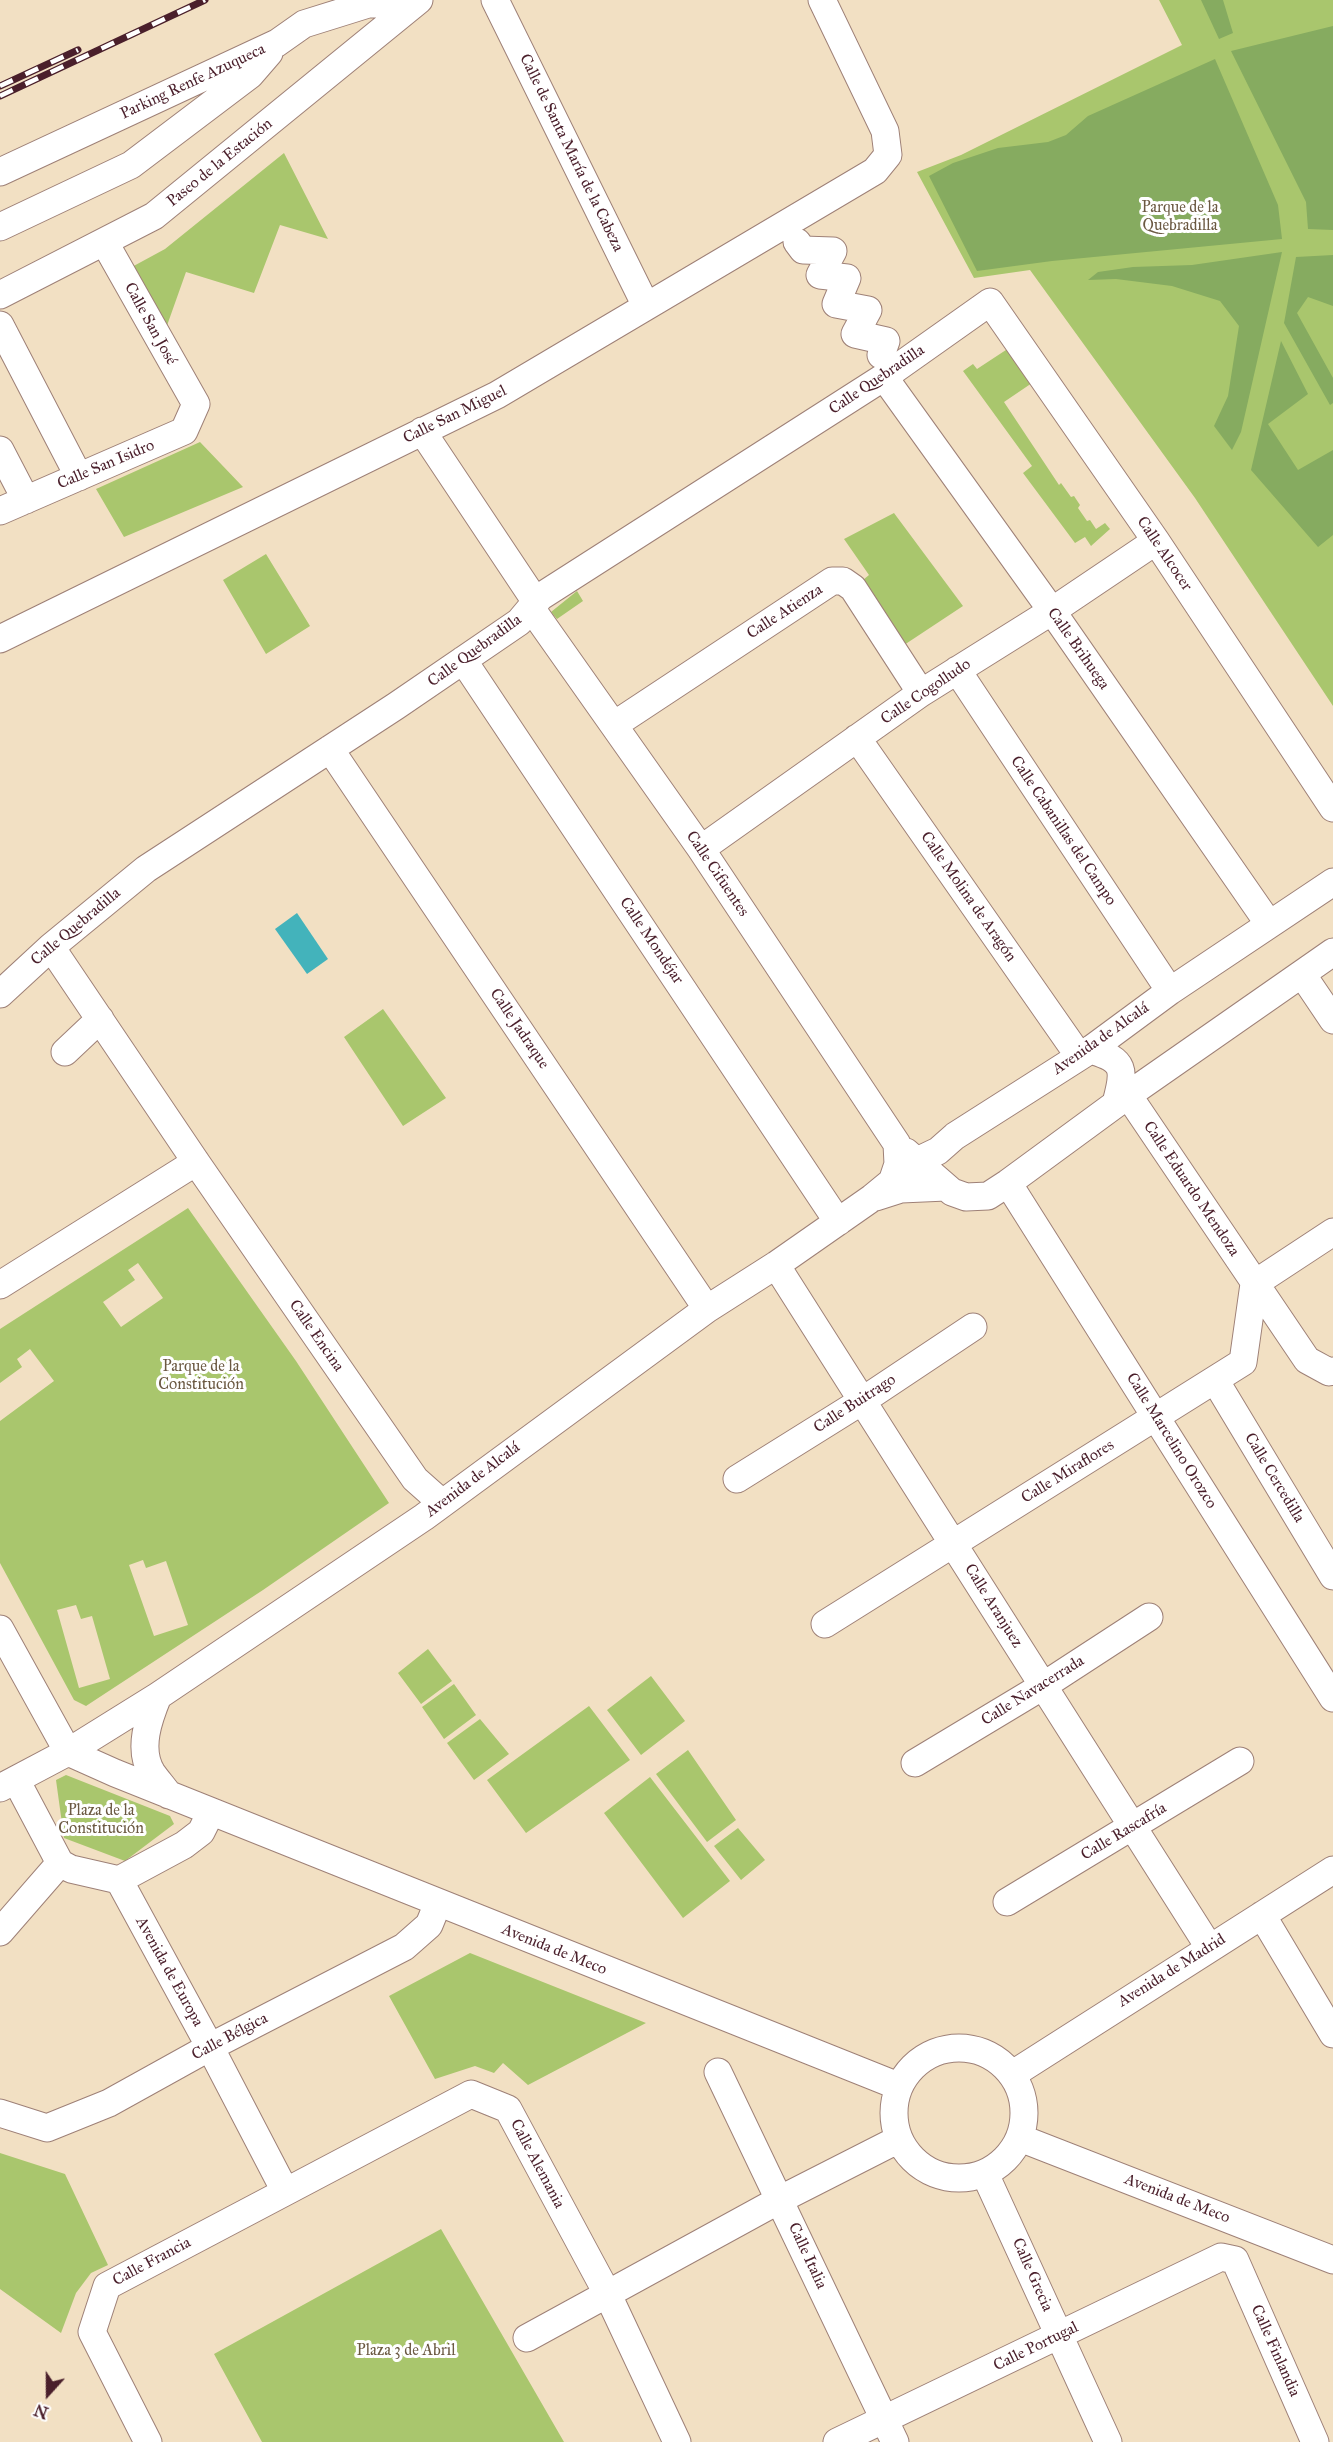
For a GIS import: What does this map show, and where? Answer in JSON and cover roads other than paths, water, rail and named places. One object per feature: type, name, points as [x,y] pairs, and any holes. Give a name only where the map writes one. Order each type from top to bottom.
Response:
[{"type":"street","name":"Calle de Santa María de la Cabeza","points":[[495,0],[646,306]]},
{"type":"street","name":"Calle San Miguel","points":[[0,639],[497,395],[875,171],[888,155],[885,131],[822,0]]},
{"type":"street","points":[[277,43],[304,24],[368,4],[417,2]]},
{"type":"street","name":"Paseo de la Estación","points":[[0,295],[154,216],[417,2]]},
{"type":"street","points":[[327,18],[342,31],[354,54]]},
{"type":"street","name":"Parking Renfe Azuqueca","points":[[0,172],[277,43]]},
{"type":"street","name":"Parking Renfe Azuqueca","points":[[0,227],[131,165],[250,75],[277,43]]},
{"type":"street","points":[[183,86],[208,88],[209,106]]},
{"type":"street","name":"Calle San José","points":[[105,243],[196,404]]},
{"type":"street","name":"Calle Brihuega","points":[[800,246],[833,250],[820,275],[847,278],[836,304],[868,310],[855,333],[886,341],[882,366],[1269,924]]},
{"type":"street","name":"Calle Quebradilla","points":[[0,994],[51,947],[146,869],[519,622],[540,597],[882,366],[990,302]]},
{"type":"street","name":"Calle Alcocer","points":[[990,302],[1156,541],[1333,808]]},
{"type":"street","points":[[0,325],[79,477]]},
{"type":"street","name":"Calle San Isidro","points":[[0,511],[184,431],[196,404]]},
{"type":"street","name":"Calle Cifuentes","points":[[422,431],[614,725],[917,1152],[942,1182]]},
{"type":"street","points":[[0,450],[26,500]]},
{"type":"street","name":"Calle Cogolludo","points":[[701,849],[921,693],[1052,611],[1156,541]]},
{"type":"street","name":"Calle Atienza","points":[[614,725],[832,581],[843,581],[853,588],[921,693]]},
{"type":"street","name":"Calle Mondéjar","points":[[463,660],[838,1222]]},
{"type":"street","name":"Calle Cabanillas del Campo","points":[[957,670],[1170,991]]},
{"type":"street","name":"Calle Molina de Aragón","points":[[857,738],[1084,1053]]},
{"type":"street","name":"Calle Jadraque","points":[[330,749],[707,1309]]},
{"type":"street","name":"Avenida de Alcalá","points":[[8,1784],[68,1752],[158,1696],[442,1503],[707,1309],[776,1265],[872,1198],[917,1152],[955,1136],[1084,1053],[1170,991],[1333,882]]},
{"type":"street","name":"Calle Encina","points":[[51,947],[415,1479],[442,1503]]},
{"type":"street","name":"Avenida de Alcalá","points":[[872,1198],[902,1189],[942,1182],[952,1192],[975,1198],[988,1196],[1008,1184],[1122,1099],[1333,952]]},
{"type":"street","points":[[1302,974],[1333,1020]]},
{"type":"street","points":[[65,1052],[100,1019]]},
{"type":"street","points":[[1084,1053],[1106,1054],[1118,1064],[1123,1077],[1122,1099]]},
{"type":"street","name":"Calle Eduardo Mendoza","points":[[1122,1099],[1307,1360],[1329,1372],[1333,1371]]},
{"type":"street","points":[[0,1285],[196,1162]]},
{"type":"street","name":"Calle Marcelino Orozco","points":[[1008,1184],[1333,1698]]},
{"type":"street","points":[[1254,1284],[1333,1232]]},
{"type":"street","name":"Calle Aranjuez","points":[[776,1265],[1209,1947]]},
{"type":"street","name":"Calle Miraflores","points":[[825,1624],[1244,1362],[1254,1284]]},
{"type":"street","name":"Calle Buitrago","points":[[737,1479],[973,1328]]},
{"type":"street","name":"Calle Cercedilla","points":[[1215,1380],[1333,1576]]},
{"type":"street","name":"Calle Navacerrada","points":[[915,1763],[1043,1686],[1149,1617]]},
{"type":"street","points":[[0,1629],[68,1752]]},
{"type":"street","points":[[158,1696],[148,1719],[144,1742],[150,1770],[169,1795]]},
{"type":"street","name":"Avenida de Meco","points":[[68,1752],[211,1812],[898,2086]]},
{"type":"street","name":"Calle Rascafría","points":[[1007,1902],[1240,1761]]},
{"type":"street","points":[[8,1784],[60,1863],[70,1869],[119,1880],[184,1845],[201,1832],[211,1812]]},
{"type":"street","points":[[0,1932],[60,1863]]},
{"type":"street","name":"Avenida de Madrid","points":[[1013,2074],[1333,1870]]},
{"type":"street","name":"Avenida de Europa","points":[[119,1880],[285,2191]]},
{"type":"street","name":"Calle Bélgica","points":[[0,2113],[46,2128],[109,2103],[210,2047],[404,1947],[429,1925],[438,1903]]},
{"type":"street","points":[[1262,1915],[1333,2034]]},
{"type":"street","points":[[952,2048],[974,2050],[996,2060],[1013,2074],[1021,2090],[1024,2106],[1020,2138],[999,2165],[985,2174],[966,2177],[936,2171],[911,2155],[899,2139],[894,2123],[893,2106],[898,2086],[914,2066],[932,2055],[952,2048]]},
{"type":"street","name":"Calle Italia","points":[[718,2072],[781,2199],[889,2431]]},
{"type":"street","name":"Calle Alemania","points":[[285,2191],[471,2094],[508,2109],[608,2295],[677,2442]]},
{"type":"street","name":"Avenida de Meco","points":[[1020,2138],[1333,2260]]},
{"type":"street","points":[[527,2338],[781,2199],[899,2139]]},
{"type":"street","name":"Calle Grecia","points":[[985,2174],[1108,2442]]},
{"type":"street","name":"Calle Francia","points":[[148,2442],[92,2332],[107,2286],[285,2191]]},
{"type":"street","name":"Calle Portugal","points":[[837,2442],[889,2431],[1059,2336],[1221,2257],[1235,2260]]},
{"type":"street","name":"Calle Finlandia","points":[[1235,2260],[1315,2442]]},
{"type":"water","points":[[297,913],[328,959],[307,974],[275,929]]},
{"type":"railway","points":[[0,96],[205,0]]},
{"type":"railway","points":[[0,86],[78,50]]},
{"type":"park label","name":"Parque de la Quebradilla","points":[[1180,217]]},
{"type":"park label","name":"Parque de la Constitución","points":[[201,1376]]},
{"type":"park label","name":"Plaza de la Constitución","points":[[101,1820]]},
{"type":"park label","name":"Plaza 3 de Abril","points":[[406,2351]]}]
